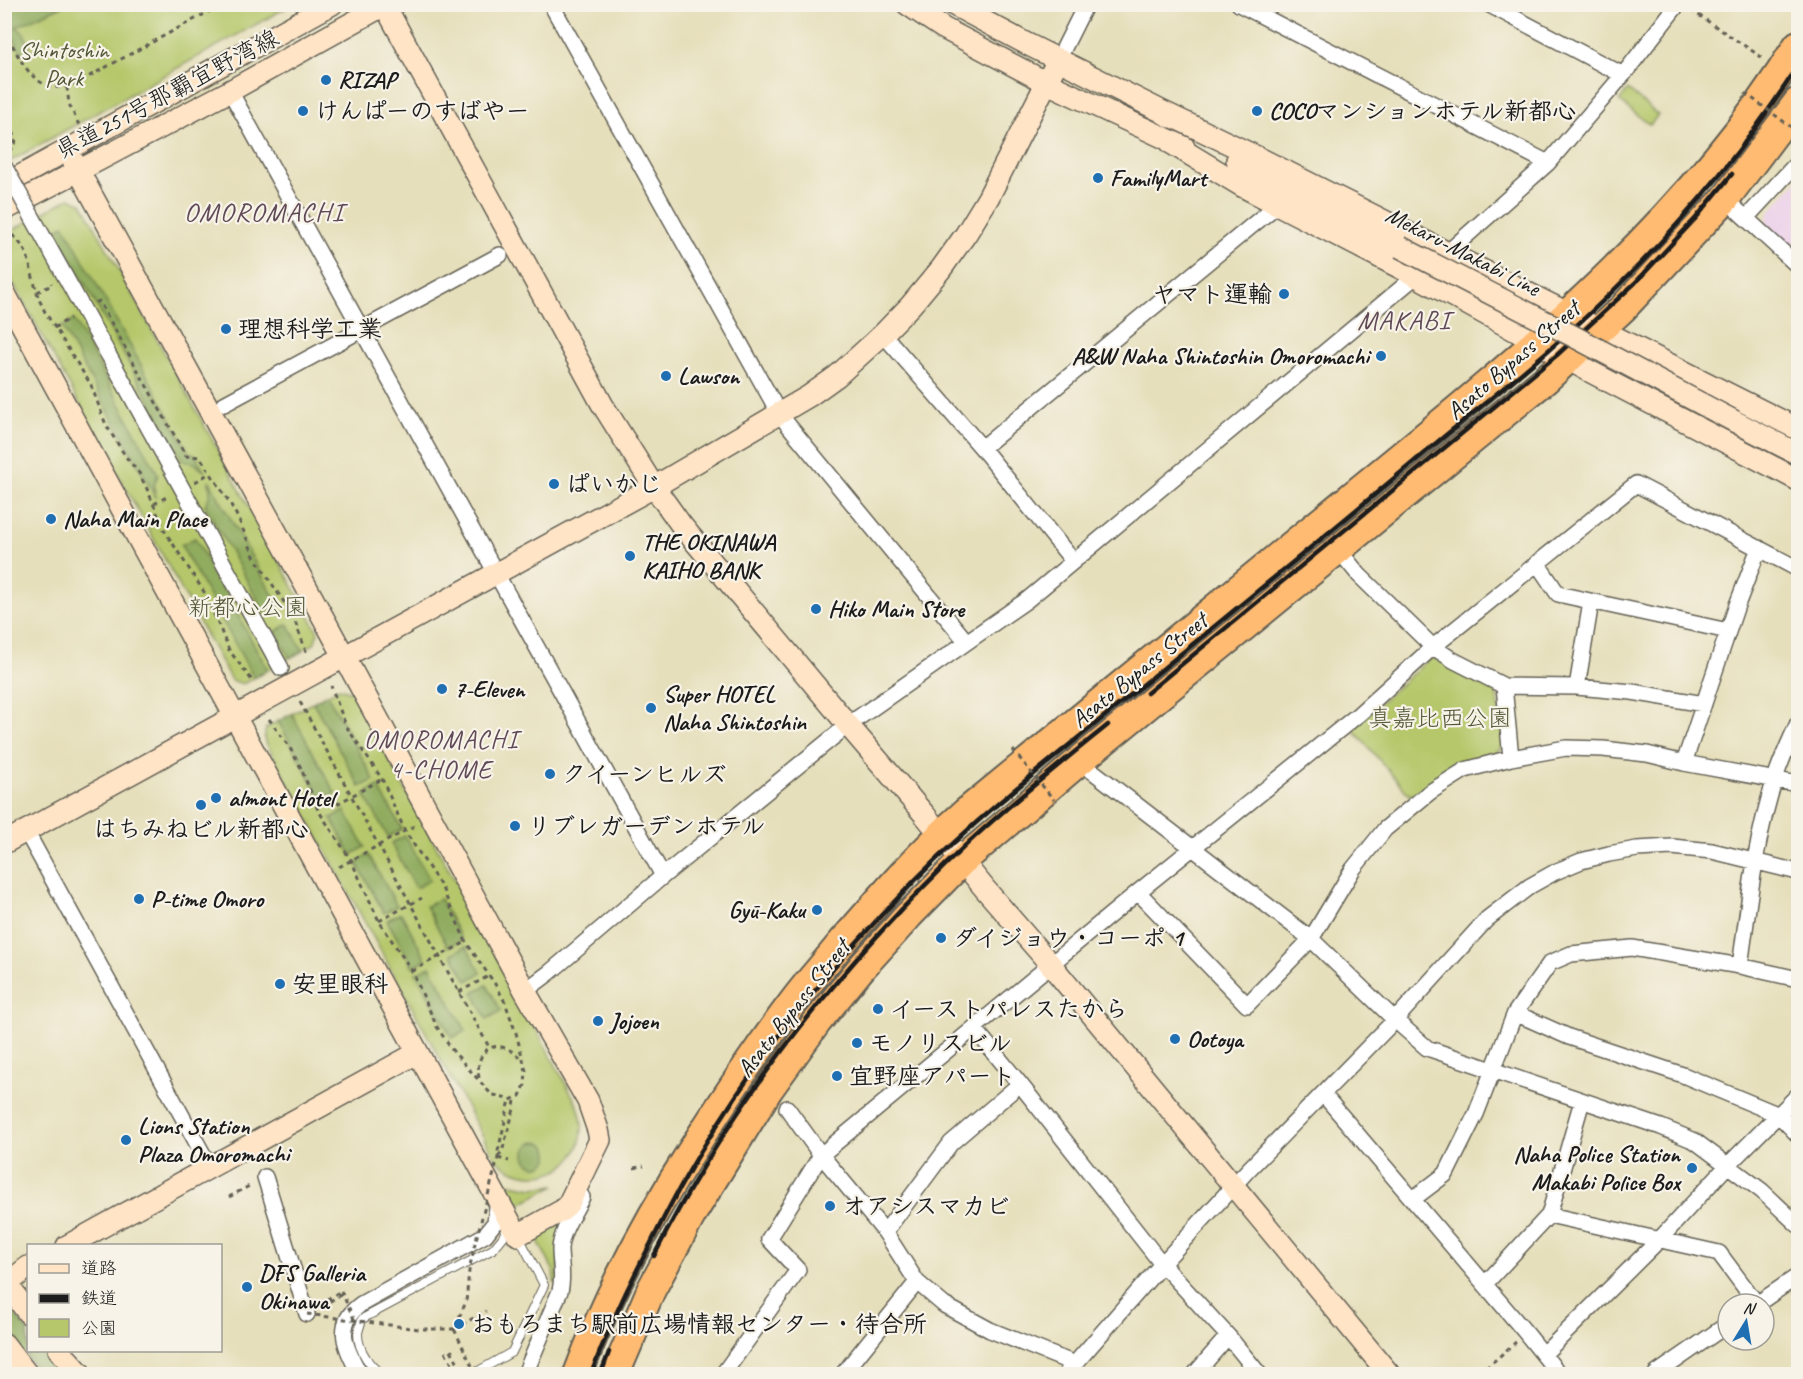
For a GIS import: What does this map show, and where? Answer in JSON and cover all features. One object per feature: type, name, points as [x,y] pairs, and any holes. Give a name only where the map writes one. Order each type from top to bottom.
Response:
[{"type":"highway","name":"Asato Bypass Street","points":[[578,1374],[606,1305],[666,1191],[735,1083],[795,999],[882,896],[940,834],[1456,412],[1568,313],[1703,177],[1775,84],[1798,45]]},
{"type":"highway","name":"Asato Bypass Street","points":[[615,1374],[651,1290],[682,1232],[768,1090],[817,1022],[909,915],[962,861],[1078,762],[1568,359],[1600,330],[1725,199],[1798,102]]},
{"type":"street","name":"県道251号那覇宜野湾線","points":[[4,185],[332,4]]},
{"type":"street","points":[[551,4],[780,415],[966,642]]},
{"type":"street","name":"Mekaru-Makabi Line","points":[[907,4],[943,28],[1047,83],[1171,143],[1263,177]]},
{"type":"street","name":"Mekaru-Makabi Line","points":[[952,4],[1159,110],[1263,177],[1798,454]]},
{"type":"street","points":[[4,843],[654,487],[780,415],[837,376],[911,305],[966,234],[988,198],[1086,4]]},
{"type":"street","points":[[1488,4],[1623,75]]},
{"type":"street","points":[[1447,253],[1548,163],[1680,4]]},
{"type":"street","name":"県道251号那覇宜野湾線","points":[[5,219],[78,170],[230,91],[384,5]]},
{"type":"street","points":[[384,5],[602,404],[654,487],[682,526],[1051,965],[1389,1374]]},
{"type":"street","points":[[1247,6],[1548,163]]},
{"type":"street","points":[[230,91],[663,876]]},
{"type":"street","points":[[1159,110],[1260,158],[1798,429]]},
{"type":"street","points":[[1171,143],[1277,205],[1416,276],[1798,480]]},
{"type":"street","points":[[67,150],[345,657],[510,964],[607,1131],[606,1151],[561,1240],[562,1282],[525,1374]]},
{"type":"street","points":[[1746,218],[1798,162]]},
{"type":"street","points":[[4,166],[281,668]]},
{"type":"street","points":[[1725,199],[1798,266]]},
{"type":"street","points":[[982,448],[1277,205]]},
{"type":"street","points":[[224,404],[500,255]]},
{"type":"street","points":[[525,990],[549,973],[663,876],[848,725],[1027,600],[1416,276]]},
{"type":"street","points":[[4,292],[514,1229],[563,1210],[569,1203],[600,1140],[588,1101]]},
{"type":"street","points":[[883,334],[982,448],[1073,561]]},
{"type":"street","points":[[723,1374],[798,1270],[769,1239],[820,1155],[1138,892],[1359,714],[1433,647],[1636,484],[1798,568]]},
{"type":"street","points":[[1337,548],[1359,575],[1433,647],[1504,686],[1577,687],[1632,692],[1704,704]]},
{"type":"street","points":[[1684,763],[1759,548]]},
{"type":"street","points":[[1537,563],[1558,594],[1728,632]]},
{"type":"street","points":[[1577,687],[1591,602]]},
{"type":"street","points":[[1504,686],[1511,758]]},
{"type":"street","points":[[1740,966],[1755,861],[1774,780],[1798,723]]},
{"type":"street","points":[[1138,892],[1247,1005],[1311,939],[1353,869],[1385,829],[1430,792],[1465,770],[1511,758],[1566,748],[1603,749],[1647,754],[1798,784]]},
{"type":"street","points":[[1078,762],[1311,939],[1427,1048],[1662,1126],[1695,1141],[1762,1191],[1798,1225]]},
{"type":"street","points":[[26,831],[210,1167]]},
{"type":"street","points":[[787,1108],[820,1155],[885,1232],[917,1282],[944,1305],[1070,1369],[1233,1187],[1395,1020],[1487,920],[1530,886],[1581,861],[1637,849],[1682,848],[1712,851],[1798,872]]},
{"type":"street","points":[[1413,1199],[1446,1174],[1476,1114],[1515,1013],[1550,963],[1571,954],[1632,948],[1740,966],[1798,979]]},
{"type":"street","points":[[1515,1013],[1569,1037],[1683,1075],[1779,1116],[1798,1135]]},
{"type":"street","points":[[974,1028],[1162,1264],[1228,1336],[1259,1374]]},
{"type":"street","points":[[70,1244],[417,1053]]},
{"type":"street","points":[[885,1232],[951,1143],[1020,1084]]},
{"type":"street","points":[[1323,1094],[1559,1374]]},
{"type":"street","points":[[1544,1354],[1659,1240],[1728,1165],[1798,1095]]},
{"type":"street","points":[[1485,1284],[1549,1215],[1582,1101]]},
{"type":"street","points":[[265,1177],[307,1314]]},
{"type":"street","points":[[360,1374],[346,1350],[344,1339],[352,1310],[485,1235],[495,1222],[498,1200]]},
{"type":"street","points":[[1549,1215],[1719,1253],[1757,1304],[1798,1276]]},
{"type":"street","points":[[27,1268],[6,1282],[27,1312]]},
{"type":"street","points":[[843,1374],[917,1282]]},
{"type":"street","points":[[1656,1374],[1716,1332]]},
{"type":"street","points":[[1195,1374],[1228,1336]]},
{"type":"street","points":[[4,1344],[27,1374]]},
{"type":"street","points":[[60,1352],[81,1374]]},
{"type":"street","points":[[512,1374],[528,1365],[532,1360]]},
{"type":"lane","points":[[385,1374],[381,1374],[372,1367],[361,1347],[357,1333],[362,1319],[493,1249],[514,1229],[544,1285],[512,1352],[474,1374]]},
{"type":"path","points":[[4,30],[36,80],[52,87],[66,87],[73,86],[223,4]]},
{"type":"path","points":[[1680,4],[1763,58]]},
{"type":"path","points":[[66,87],[69,104],[81,128]]},
{"type":"path","points":[[1745,93],[1798,132]]},
{"type":"path","points":[[4,116],[14,134],[16,143],[12,149],[4,153]]},
{"type":"path","points":[[5,219],[27,254],[37,292],[54,328],[91,385],[106,425],[139,473],[164,530],[206,595],[230,650],[254,683]]},
{"type":"path","points":[[37,292],[52,285],[49,280]]},
{"type":"path","points":[[88,308],[99,301],[186,456],[200,458],[221,487],[239,520],[254,556],[293,616],[307,654]]},
{"type":"path","points":[[54,328],[71,318]]},
{"type":"path","points":[[269,719],[300,766],[318,810],[351,860],[379,921],[412,971],[437,1027],[452,1050],[491,1094],[510,1100],[515,1099],[520,1096],[525,1085],[526,1071],[510,1013],[497,987],[466,942],[442,888],[405,831],[382,779],[346,726],[331,685]]},
{"type":"path","points":[[300,702],[489,1047]]},
{"type":"path","points":[[1013,750],[1054,800]]},
{"type":"path","points":[[337,804],[382,779]]},
{"type":"path","points":[[321,877],[431,816]]},
{"type":"path","points":[[379,921],[422,898]]},
{"type":"path","points":[[412,971],[466,942]]},
{"type":"path","points":[[459,992],[510,964]]},
{"type":"path","points":[[479,1080],[477,1068],[482,1053],[489,1047],[503,1046],[514,1051],[523,1061]]},
{"type":"path","points":[[474,1374],[454,1329],[466,1302],[474,1247],[515,1099]]},
{"type":"path","points":[[500,1152],[510,1100]]},
{"type":"path","points":[[498,1157],[509,1161]]},
{"type":"path","points":[[634,1168],[644,1166]]},
{"type":"path","points":[[229,1197],[265,1177]]},
{"type":"path","points":[[321,1304],[342,1292],[355,1321]]},
{"type":"path","points":[[307,1314],[419,1329],[454,1329],[486,1311]]},
{"type":"path","points":[[1479,1374],[1526,1333]]},
{"type":"path","points":[[451,1350],[462,1370]]},
{"type":"path","points":[[446,1352],[457,1372]]},
{"type":"shaded area","points":[[1798,180],[1798,252],[1767,228],[1766,221],[1770,211]]},
{"type":"green space","points":[[4,5],[64,5],[16,27],[24,33],[31,50],[22,54],[5,23]]},
{"type":"green space","name":"Shintoshin Park","points":[[5,5],[291,5],[5,164]]},
{"type":"green space","points":[[1628,90],[1658,115],[1650,125],[1619,101]]},
{"type":"green space","name":"新都心公園","points":[[69,198],[82,203],[318,632],[314,644],[243,684],[231,680],[5,268],[4,235]]},
{"type":"green space","points":[[64,225],[190,454],[194,453],[205,472],[194,463],[183,461],[55,230]]},
{"type":"green space","points":[[74,320],[158,474],[154,486],[156,498],[62,327]]},
{"type":"green space","points":[[209,480],[279,606],[265,613],[205,505],[210,495]]},
{"type":"green space","points":[[195,538],[268,670],[254,678],[181,545]]},
{"type":"green space","points":[[288,624],[303,651],[290,658],[275,632]]},
{"type":"green space","name":"真嘉比西公園","points":[[1437,657],[1491,685],[1496,690],[1505,744],[1497,752],[1446,773],[1410,796],[1352,728],[1429,659]]},
{"type":"green space","points":[[339,688],[352,692],[578,1106],[582,1126],[579,1145],[572,1158],[562,1167],[549,1173],[521,1174],[495,1158],[264,739],[266,728]]},
{"type":"green space","points":[[327,694],[374,780],[360,787],[313,702]]},
{"type":"green space","points":[[292,714],[335,793],[322,800],[278,721]]},
{"type":"green space","points":[[378,786],[402,829],[388,837],[364,794]]},
{"type":"green space","points":[[345,811],[365,847],[351,855],[331,818]]},
{"type":"green space","points":[[405,836],[430,880],[416,888],[391,843]]},
{"type":"green space","points":[[369,855],[397,906],[384,913],[356,862]]},
{"type":"green space","points":[[440,899],[462,940],[448,947],[426,906]]},
{"type":"green space","points":[[401,913],[426,959],[413,967],[387,920]]},
{"type":"green space","points":[[466,946],[481,973],[467,981],[452,954]]},
{"type":"green space","points":[[430,966],[466,1031],[452,1038],[416,973]]},
{"type":"green space","points":[[487,985],[501,1011],[487,1019],[473,992]]},
{"type":"green space","points":[[537,1142],[542,1143],[548,1149],[548,1159],[542,1165],[537,1166],[532,1165],[526,1159],[525,1154],[526,1149],[532,1143]]},
{"type":"green space","points":[[506,1183],[533,1188],[555,1185],[518,1205]]},
{"type":"green space","points":[[563,1217],[557,1284],[554,1283],[553,1270],[535,1235]]},
{"type":"green space","points":[[4,1301],[27,1330],[27,1352],[47,1352],[67,1374],[40,1374],[5,1329]]},
{"type":"railway","points":[[591,1374],[626,1291],[696,1159],[775,1041],[857,941],[965,832],[1575,327],[1646,258],[1693,206],[1759,124],[1798,66]]},
{"type":"railway","points":[[1147,693],[1557,355],[1635,283],[1696,218],[1732,174]]},
{"type":"railway","points":[[654,1256],[718,1143],[794,1036],[835,985],[922,888],[969,842],[1108,725]]},
{"type":"railway","points":[[601,1374],[609,1352]]},
{"type":"place","name":"RIZAP","points":[[326,80]]},
{"type":"place","name":"けんぱーのすばやー","points":[[303,111]]},
{"type":"place","name":"COCOマンションホテル新都心","points":[[1257,111]]},
{"type":"place","name":"FamilyMart","points":[[1098,178]]},
{"type":"place","name":"ヤマト運輸","points":[[1284,294]]},
{"type":"place","name":"理想科学工業","points":[[226,329]]},
{"type":"place","name":"A&W Naha Shintoshin Omoromachi","points":[[1381,356]]},
{"type":"place","name":"Lawson","points":[[666,376]]},
{"type":"place","name":"ぱいかじ","points":[[554,484]]},
{"type":"place","name":"Naha Main Place","points":[[51,519]]},
{"type":"place","name":"THE OKINAWA KAIHO BANK","points":[[630,556]]},
{"type":"place","name":"Hiko Main Store","points":[[816,609]]},
{"type":"place","name":"7-Eleven","points":[[442,689]]},
{"type":"place","name":"Super HOTEL Naha Shintoshin","points":[[651,708]]},
{"type":"place","name":"クイーンヒルズ","points":[[550,774]]},
{"type":"place","name":"almont Hotel","points":[[216,798]]},
{"type":"place","name":"はちみねビル新都心","points":[[201,805]]},
{"type":"place","name":"リブレガーデンホテル","points":[[515,826]]},
{"type":"place","name":"P-time Omoro","points":[[139,899]]},
{"type":"place","name":"Gyū-Kaku","points":[[817,910]]},
{"type":"place","name":"ダイジョウ・コーポ 1","points":[[941,938]]},
{"type":"place","name":"安里眼科","points":[[280,984]]},
{"type":"place","name":"イーストパレスたから","points":[[878,1009]]},
{"type":"place","name":"Jojoen","points":[[598,1021]]},
{"type":"place","name":"Ootoya","points":[[1175,1039]]},
{"type":"place","name":"モノリスビル","points":[[857,1043]]},
{"type":"place","name":"宜野座アパート","points":[[837,1076]]},
{"type":"place","name":"Lions Station Plaza Omoromachi","points":[[126,1140]]},
{"type":"place","name":"Naha Police Station Makabi Police Box","points":[[1692,1168]]},
{"type":"place","name":"オアシスマカビ","points":[[830,1206]]},
{"type":"place","name":"DFS Galleria Okinawa","points":[[247,1287]]},
{"type":"place","name":"おもろまち駅前広場情報センター・待合所","points":[[459,1324]]},
{"type":"district","name":"OMOROMACHI","points":[[264,212]]},
{"type":"district","name":"MAKABI","points":[[1404,320]]},
{"type":"district","name":"OMOROMACHI 4-CHOME","points":[[441,754]]}]
